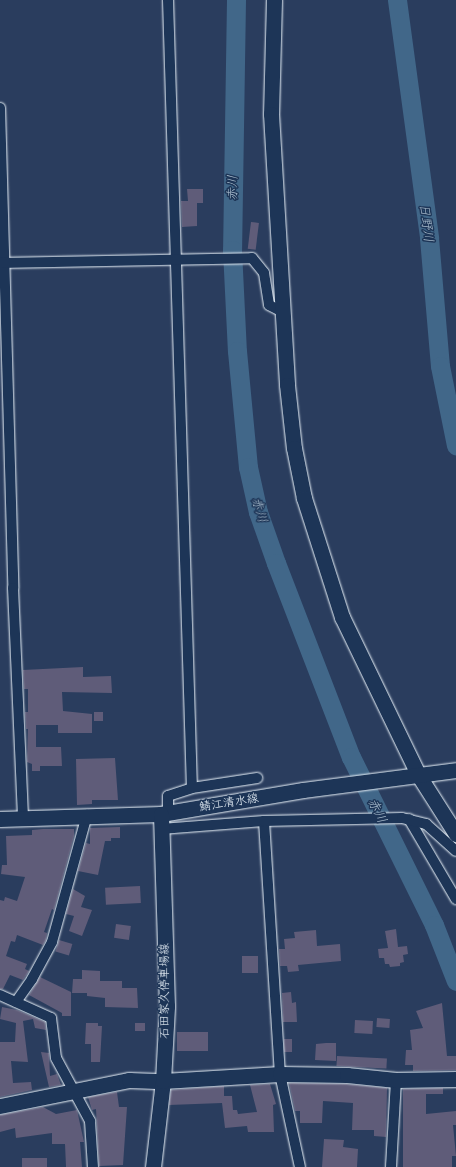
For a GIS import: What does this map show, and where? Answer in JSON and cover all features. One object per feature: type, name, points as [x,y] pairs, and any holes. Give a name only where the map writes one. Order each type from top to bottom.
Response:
[{"type":"street","points":[[168,0],[192,788]]},
{"type":"street","points":[[274,0],[271,114],[292,432],[304,498],[342,617],[378,695],[419,776],[456,834]]},
{"type":"street","points":[[0,108],[2,263],[13,588],[23,818]]},
{"type":"street","points":[[2,263],[176,258],[252,258],[264,273],[269,305],[283,312]]},
{"type":"street","name":"鯖江清水線","points":[[0,819],[87,816],[163,819],[303,790],[456,770]]},
{"type":"street","points":[[257,778],[192,788],[168,796],[163,819],[264,821],[409,820],[426,824],[456,851]]},
{"type":"street","points":[[16,1002],[32,979],[52,942],[87,816]]},
{"type":"street","name":"石田家久停車場線","points":[[153,1167],[163,1081],[167,1006],[163,819]]},
{"type":"street","points":[[409,820],[456,899]]},
{"type":"street","points":[[264,821],[280,1074],[300,1167]]},
{"type":"street","points":[[0,995],[51,1018],[56,1058],[77,1092],[90,1121],[93,1167]]},
{"type":"street","points":[[0,1106],[77,1092],[129,1080],[163,1081],[280,1074],[347,1074],[396,1080],[456,1079]]},
{"type":"street","points":[[391,1167],[396,1080]]},
{"type":"building","points":[[187,189],[203,189],[203,203],[197,203],[197,226],[182,227],[181,201],[188,201]]},
{"type":"building","points":[[251,222],[259,223],[256,250],[248,249]]},
{"type":"building","points":[[83,667],[83,677],[111,676],[112,693],[62,692],[63,711],[92,714],[92,733],[58,733],[58,725],[36,725],[36,747],[61,747],[62,766],[40,766],[40,771],[32,771],[32,764],[27,762],[28,729],[26,729],[25,712],[28,712],[28,689],[24,689],[23,670]]},
{"type":"building","points":[[94,712],[103,712],[103,721],[94,721]]},
{"type":"building","points":[[115,758],[118,800],[92,800],[92,804],[77,805],[76,759]]},
{"type":"building","points":[[120,827],[120,838],[111,838],[111,841],[105,841],[98,875],[78,871],[86,843],[90,844],[90,828]]},
{"type":"building","points":[[74,829],[74,836],[54,910],[52,909],[44,932],[47,933],[46,940],[43,945],[17,935],[15,942],[11,941],[6,956],[27,964],[25,969],[29,971],[23,980],[10,975],[3,989],[0,989],[0,900],[4,901],[5,897],[17,901],[25,877],[1,874],[2,865],[7,865],[6,836],[32,835],[32,830]]},
{"type":"building","points":[[140,886],[141,903],[106,905],[105,888]]},
{"type":"building","points":[[73,889],[85,896],[81,907],[92,910],[82,936],[69,931],[74,916],[66,914]]},
{"type":"building","points":[[116,924],[131,926],[129,940],[114,938]]},
{"type":"building","points":[[396,929],[398,947],[407,946],[408,954],[403,955],[404,962],[400,963],[400,966],[390,967],[389,964],[385,964],[384,958],[379,958],[378,949],[388,948],[385,931]]},
{"type":"building","points":[[316,930],[317,946],[340,944],[341,961],[298,965],[299,971],[288,972],[287,966],[280,966],[279,949],[285,949],[284,939],[295,938],[294,932]]},
{"type":"building","points":[[59,940],[72,944],[69,956],[55,951]]},
{"type":"building","points":[[242,956],[258,956],[258,973],[242,973]]},
{"type":"building","points":[[82,970],[100,971],[100,981],[122,981],[122,988],[137,988],[138,1008],[105,1007],[105,998],[87,996],[87,993],[72,993],[73,979],[82,979]]},
{"type":"building","points":[[40,977],[71,992],[71,1016],[62,1016],[62,1013],[29,995]]},
{"type":"building","points":[[291,992],[292,1003],[296,1002],[297,1022],[283,1022],[282,993]]},
{"type":"building","points":[[442,1003],[447,1056],[456,1056],[456,1070],[413,1071],[413,1065],[405,1065],[406,1050],[412,1050],[410,1030],[423,1028],[416,1011]]},
{"type":"building","points":[[2,1007],[17,1010],[45,1022],[46,1030],[35,1028],[33,1019],[23,1021],[28,1062],[11,1061],[13,1083],[31,1082],[32,1090],[0,1097],[0,1042],[15,1042],[16,1023],[0,1019]]},
{"type":"building","points":[[377,1018],[390,1019],[389,1028],[376,1027]]},
{"type":"building","points":[[355,1020],[373,1021],[372,1034],[354,1033]]},
{"type":"building","points":[[86,1023],[98,1023],[98,1026],[102,1026],[100,1062],[91,1062],[91,1044],[85,1044]]},
{"type":"building","points":[[135,1023],[145,1023],[145,1031],[135,1031]]},
{"type":"building","points":[[177,1032],[208,1032],[208,1051],[177,1051]]},
{"type":"building","points":[[284,1039],[292,1039],[292,1052],[284,1052]]},
{"type":"building","points":[[336,1043],[336,1061],[315,1060],[316,1044]]},
{"type":"building","points":[[41,1052],[49,1053],[50,1076],[57,1074],[61,1085],[49,1087]]},
{"type":"building","points":[[337,1056],[387,1059],[386,1069],[336,1066]]},
{"type":"building","points":[[289,1083],[346,1084],[387,1088],[386,1137],[374,1136],[374,1130],[352,1130],[353,1103],[323,1101],[322,1123],[300,1123],[300,1111],[295,1111]]},
{"type":"building","points":[[270,1084],[276,1104],[273,1105],[274,1132],[248,1132],[247,1126],[225,1128],[222,1103],[169,1105],[171,1090],[224,1086],[224,1096],[232,1096],[233,1110],[237,1110],[238,1114],[257,1112],[250,1085]]},
{"type":"building","points":[[443,1088],[443,1094],[426,1094],[426,1114],[456,1111],[456,1125],[453,1125],[456,1156],[452,1156],[452,1167],[403,1167],[403,1089]]},
{"type":"building","points":[[117,1092],[119,1107],[127,1107],[123,1165],[99,1166],[96,1109],[92,1110],[88,1097]]},
{"type":"building","points":[[43,1107],[56,1114],[77,1110],[84,1142],[80,1142],[82,1167],[66,1167],[65,1144],[52,1144],[52,1133],[16,1138],[15,1128],[0,1132],[0,1115]]},
{"type":"building","points":[[324,1139],[344,1140],[343,1147],[358,1149],[357,1167],[322,1167]]},
{"type":"building","points":[[22,1158],[47,1158],[47,1167],[22,1167]]},
{"type":"waterway","name":"赤川","points":[[236,0],[232,250],[237,351],[248,467],[258,512],[276,563],[351,757],[434,925],[456,981]]},
{"type":"waterway","name":"日野川","points":[[397,0],[429,238],[440,366],[456,445]]}]
